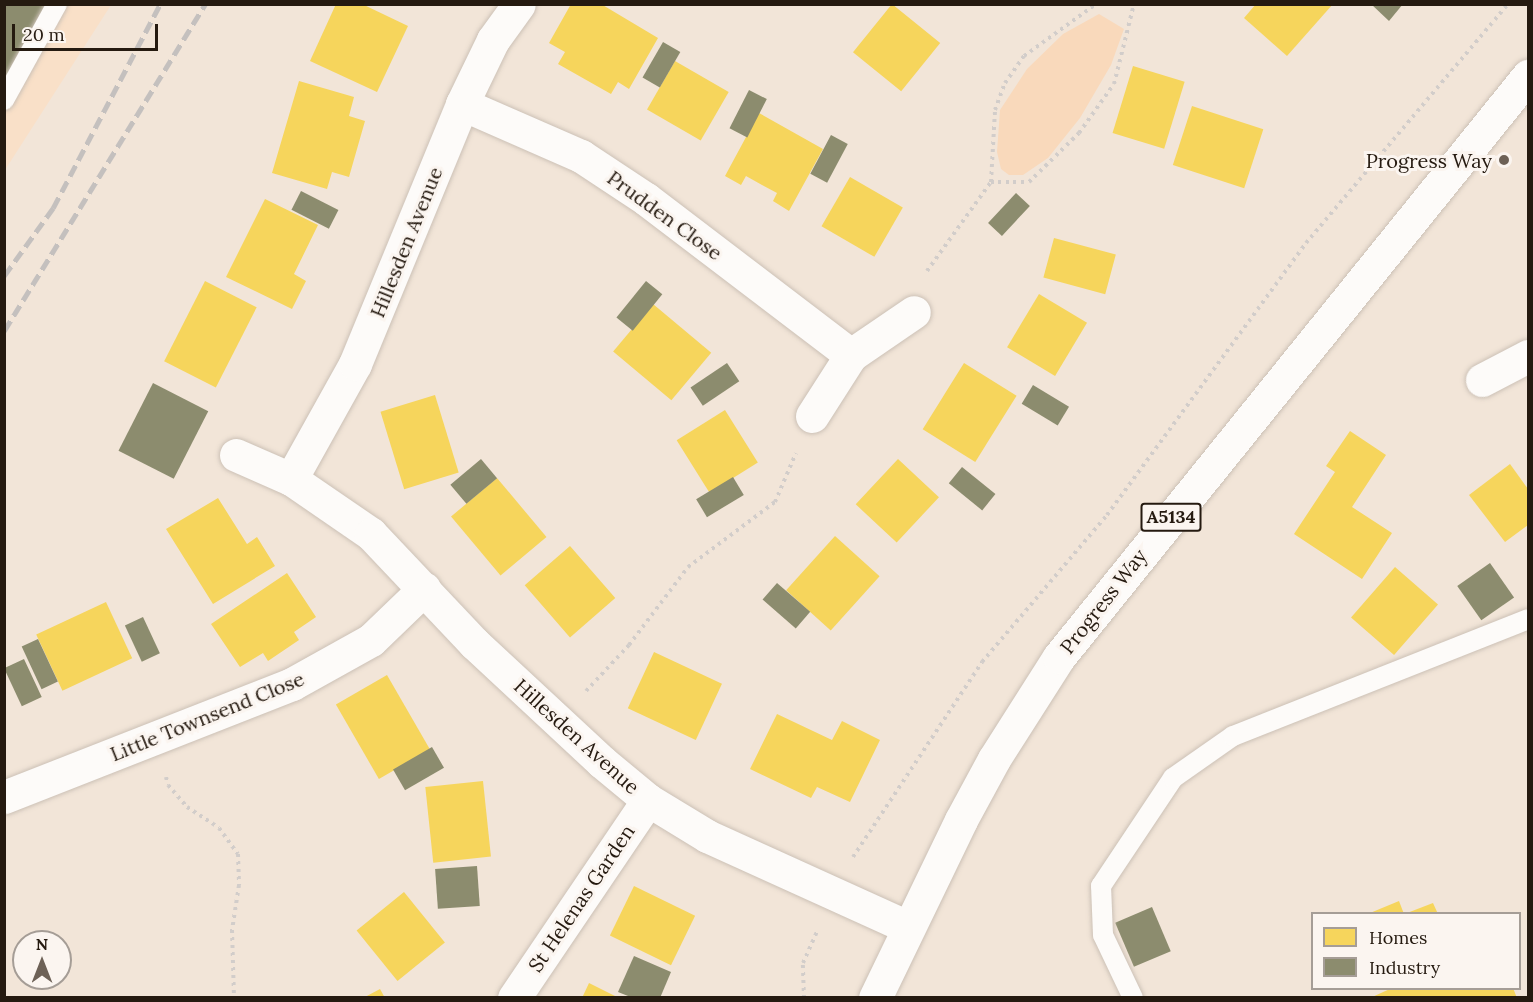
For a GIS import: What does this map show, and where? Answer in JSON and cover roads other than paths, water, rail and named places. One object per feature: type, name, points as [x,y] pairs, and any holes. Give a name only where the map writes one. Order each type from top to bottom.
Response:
[{"type":"street","name":"Hillesden Avenue","points":[[291,479],[355,364],[462,104],[493,40],[519,4]]},
{"type":"street","name":"Progress Way","points":[[875,998],[908,927],[994,759],[1059,657],[1528,76]]},
{"type":"street","name":"Prudden Close","points":[[462,104],[581,156],[646,199],[851,355]]},
{"type":"street","points":[[812,416],[851,355],[914,312]]},
{"type":"street","points":[[1482,380],[1528,356]]},
{"type":"street","name":"Hillesden Avenue","points":[[236,454],[291,479],[371,534],[474,643],[648,800],[707,836],[908,927]]},
{"type":"street","name":"Little Townsend Close","points":[[4,797],[159,738],[302,679],[371,640],[424,589]]},
{"type":"street","name":"St Helenas Garden","points":[[514,998],[648,800]]},
{"type":"lane","points":[[4,99],[57,4]]},
{"type":"lane","points":[[1133,998],[1103,936],[1101,886],[1173,778],[1233,736],[1528,619]]},
{"type":"railway","points":[[4,276],[53,208],[160,4]]},
{"type":"railway","points":[[4,331],[205,4]]},
{"type":"place","name":"Progress Way","points":[[1504,160]]}]
